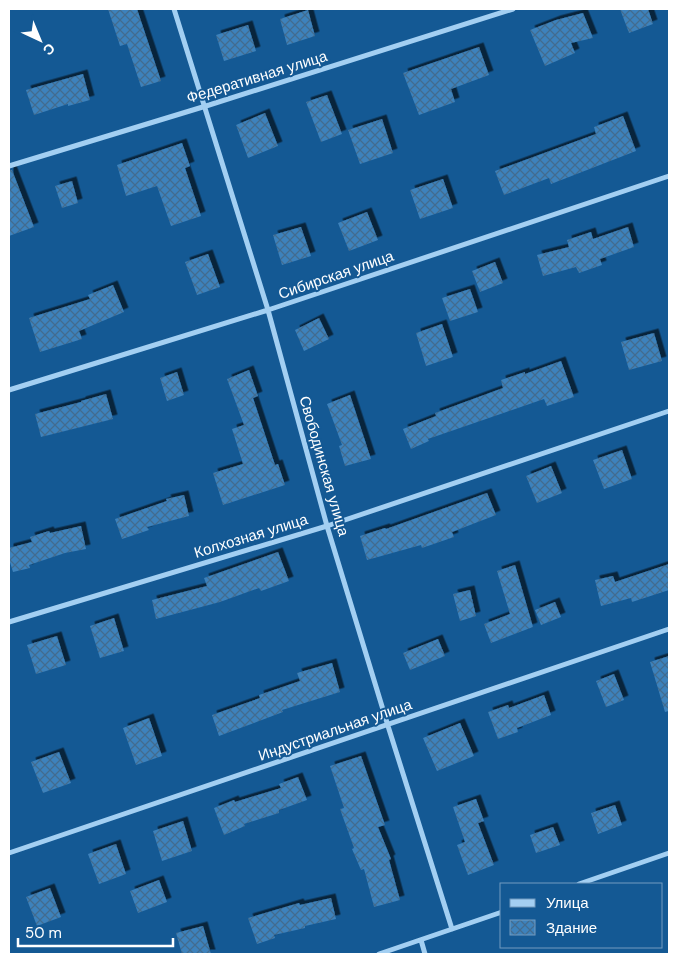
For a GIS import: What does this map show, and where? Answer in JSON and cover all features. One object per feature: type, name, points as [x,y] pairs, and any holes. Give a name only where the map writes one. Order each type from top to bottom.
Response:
[{"type":"street","name":"Свободинская улица","points":[[174,9],[206,106],[268,310],[327,526],[452,929]]},
{"type":"street","name":"Федеративная улица","points":[[9,166],[513,9]]},
{"type":"street","name":"Сибирская улица","points":[[9,390],[268,310],[669,176]]},
{"type":"street","name":"Колхозная улица","points":[[9,622],[327,526],[669,411]]},
{"type":"street","name":"Индустриальная улица","points":[[9,853],[388,726],[669,629]]},
{"type":"street","points":[[583,883],[669,853]]},
{"type":"street","points":[[379,954],[500,913]]},
{"type":"street","points":[[421,940],[425,954]]},
{"type":"building","points":[[108,9],[137,9],[161,81],[141,87],[127,44],[120,46]]},
{"type":"building","points":[[620,9],[648,9],[653,24],[629,33]]},
{"type":"building","points":[[308,10],[315,36],[287,45],[280,19]]},
{"type":"building","points":[[583,13],[593,38],[571,43],[575,53],[545,66],[530,30],[556,20]]},
{"type":"building","points":[[248,25],[256,51],[224,61],[216,35]]},
{"type":"building","points":[[479,47],[489,75],[451,89],[455,102],[419,115],[403,73]]},
{"type":"building","points":[[83,74],[90,100],[68,106],[68,104],[34,115],[26,90]]},
{"type":"building","points":[[327,95],[342,134],[321,142],[306,102]]},
{"type":"building","points":[[265,113],[278,146],[248,158],[236,125]]},
{"type":"building","points":[[623,116],[636,151],[551,184],[549,178],[504,195],[495,171],[596,134],[594,127]]},
{"type":"building","points":[[382,119],[393,153],[360,164],[348,130]]},
{"type":"building","points":[[182,143],[190,166],[185,168],[201,216],[171,226],[157,186],[126,196],[117,165]]},
{"type":"building","points":[[9,170],[12,170],[34,227],[9,236]]},
{"type":"building","points":[[443,179],[453,208],[420,219],[410,190]]},
{"type":"building","points":[[72,181],[78,203],[62,208],[55,186]]},
{"type":"building","points":[[367,212],[378,240],[349,251],[338,223]]},
{"type":"building","points":[[301,227],[311,256],[282,265],[273,235]]},
{"type":"building","points":[[628,227],[634,247],[600,259],[602,265],[579,273],[576,267],[543,276],[537,255],[569,247],[567,240],[591,232],[593,239]]},
{"type":"building","points":[[208,254],[220,287],[197,295],[185,262]]},
{"type":"building","points":[[495,262],[503,283],[480,292],[472,271]]},
{"type":"building","points":[[113,285],[124,312],[79,331],[82,339],[40,352],[29,318],[90,299],[88,295]]},
{"type":"building","points":[[470,289],[478,312],[450,321],[442,298]]},
{"type":"building","points":[[319,318],[329,339],[304,351],[295,330]]},
{"type":"building","points":[[442,324],[453,357],[426,366],[416,333]]},
{"type":"building","points":[[654,333],[662,361],[629,370],[621,342]]},
{"type":"building","points":[[561,361],[574,397],[547,406],[544,399],[428,439],[429,441],[411,449],[403,429],[436,416],[435,413],[503,388],[501,380],[525,372],[525,374]]},
{"type":"building","points":[[249,370],[258,396],[253,398],[275,465],[278,464],[285,485],[223,505],[213,473],[243,464],[232,429],[244,425],[227,379]]},
{"type":"building","points":[[177,372],[184,395],[167,401],[160,378]]},
{"type":"building","points":[[106,394],[113,419],[41,437],[35,414]]},
{"type":"building","points":[[350,395],[371,459],[345,466],[339,446],[342,445],[327,404]]},
{"type":"building","points":[[622,450],[632,479],[604,489],[593,460]]},
{"type":"building","points":[[551,466],[562,493],[537,503],[526,476]]},
{"type":"building","points":[[487,493],[496,515],[452,532],[454,537],[422,548],[421,545],[367,560],[360,536],[386,529]]},
{"type":"building","points":[[184,495],[189,516],[147,527],[149,530],[122,539],[115,519],[167,501],[166,499]]},
{"type":"building","points":[[81,526],[86,549],[65,553],[29,565],[30,568],[13,572],[9,559],[9,548],[32,542],[30,537],[49,531],[50,533]]},
{"type":"building","points":[[278,552],[289,581],[261,591],[259,588],[220,602],[156,619],[152,600],[207,586],[204,578]]},
{"type":"building","points":[[669,564],[669,590],[632,602],[631,598],[601,606],[595,580],[613,576],[615,582]]},
{"type":"building","points":[[515,565],[533,627],[491,643],[484,624],[510,614],[497,571]]},
{"type":"building","points":[[470,590],[476,616],[460,621],[453,594]]},
{"type":"building","points":[[555,602],[561,617],[541,625],[535,610]]},
{"type":"building","points":[[114,618],[124,651],[100,658],[90,626]]},
{"type":"building","points":[[57,636],[66,665],[36,674],[27,645]]},
{"type":"building","points":[[438,639],[445,656],[410,670],[403,653]]},
{"type":"building","points":[[669,656],[669,711],[665,712],[650,662]]},
{"type":"building","points":[[332,663],[340,692],[282,710],[283,712],[219,736],[212,715],[260,698],[259,695],[300,681],[297,673]]},
{"type":"building","points":[[614,674],[624,700],[606,707],[596,681]]},
{"type":"building","points":[[544,695],[551,715],[517,728],[518,732],[498,739],[488,712],[508,705],[509,708]]},
{"type":"building","points":[[149,718],[162,756],[136,765],[123,728]]},
{"type":"building","points":[[460,723],[474,756],[437,771],[423,738]]},
{"type":"building","points":[[59,752],[71,783],[43,793],[31,762]]},
{"type":"building","points":[[361,756],[385,825],[378,827],[391,859],[389,860],[400,900],[374,907],[364,869],[361,870],[352,849],[354,848],[340,809],[344,808],[330,766]]},
{"type":"building","points":[[298,777],[307,800],[279,810],[279,813],[244,824],[245,826],[224,835],[214,808],[234,800],[235,802],[281,788],[279,784]]},
{"type":"building","points":[[476,799],[484,821],[478,823],[494,865],[468,875],[457,845],[465,842],[453,807]]},
{"type":"building","points":[[615,805],[622,825],[598,834],[591,813]]},
{"type":"building","points":[[183,821],[192,851],[162,861],[153,831]]},
{"type":"building","points":[[553,827],[560,845],[536,853],[530,835]]},
{"type":"building","points":[[116,844],[126,874],[99,884],[88,854]]},
{"type":"building","points":[[159,880],[167,902],[138,913],[130,891]]},
{"type":"building","points":[[50,888],[61,917],[37,926],[26,897]]},
{"type":"building","points":[[331,898],[336,919],[274,935],[275,938],[257,944],[248,918],[299,903],[300,905]]},
{"type":"building","points":[[203,926],[211,954],[182,954],[176,933]]}]
